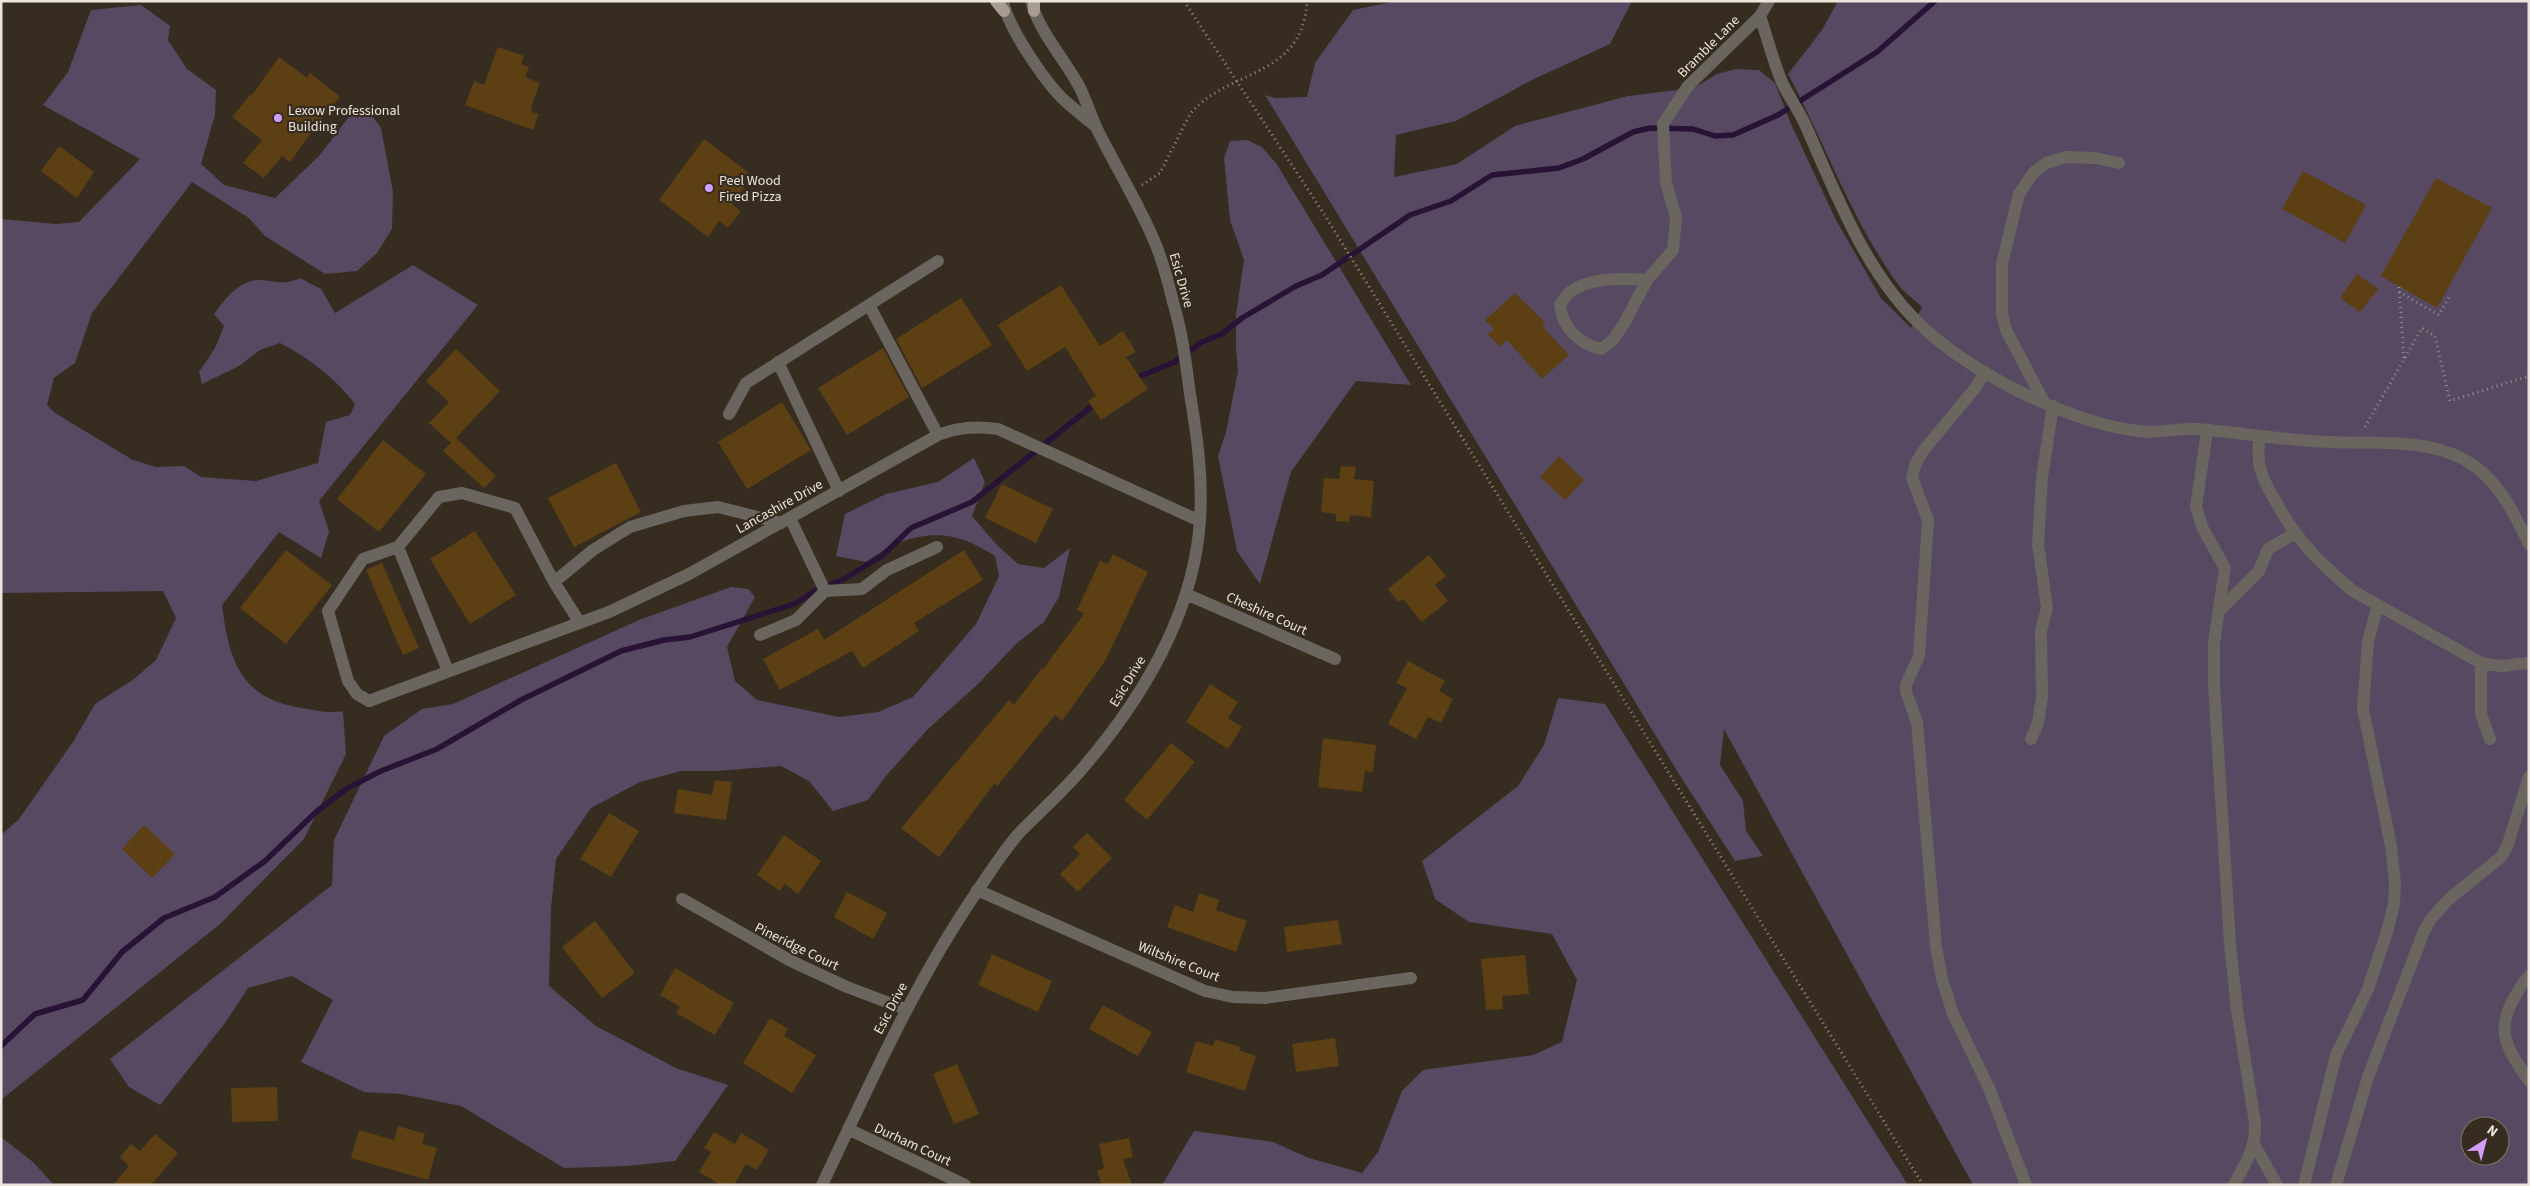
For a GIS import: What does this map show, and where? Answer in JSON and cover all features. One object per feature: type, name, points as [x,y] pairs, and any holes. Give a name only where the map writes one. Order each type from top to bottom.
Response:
[{"type":"street","name":"Bramble Lane","points":[[1647,280],[1627,278],[1586,284],[1569,292],[1560,305],[1562,319],[1570,331],[1590,346],[1601,349],[1613,340],[1625,322],[1647,280],[1673,250],[1676,217],[1666,183],[1663,124],[1688,86],[1760,16],[1769,1]]},
{"type":"street","name":"Esic Drive","points":[[822,1185],[905,1009],[936,954],[978,890],[1019,833],[1082,770],[1120,720],[1149,675],[1178,620],[1196,555],[1200,520],[1201,475],[1197,432],[1174,305],[1154,241],[1130,190],[1096,127],[1079,86],[1033,4]]},
{"type":"street","name":"Esic Drive","points":[[1001,5],[1028,53],[1063,99],[1096,127]]},
{"type":"street","points":[[1760,16],[1782,81],[1805,123],[1845,215],[1889,292],[1932,336],[1947,348],[2008,386],[2085,419],[2122,429],[2161,433],[2194,429],[2259,437],[2425,446],[2453,454],[2466,460],[2486,476],[2504,496],[2529,544]]},
{"type":"street","points":[[2031,739],[2038,723],[2042,697],[2040,631],[2046,608],[2038,544],[2048,404],[2006,330],[2002,313],[2002,264],[2019,194],[2033,173],[2046,163],[2066,157],[2095,158],[2119,164]]},
{"type":"street","points":[[729,414],[746,383],[938,261]]},
{"type":"street","points":[[869,305],[938,436]]},
{"type":"street","points":[[778,362],[839,491]]},
{"type":"street","points":[[1985,372],[1976,387],[1923,451],[1915,465],[1912,478],[1928,520],[1919,656],[1906,685],[1906,692],[1917,722],[1936,946],[1942,979],[1953,1014],[1989,1088],[2026,1185]]},
{"type":"street","name":"Lancashire Drive","points":[[398,547],[363,559],[328,611],[348,681],[357,694],[369,701],[609,612],[689,574],[938,436],[956,429],[977,426],[998,429],[1200,520]]},
{"type":"street","points":[[2207,430],[2196,496],[2196,507],[2203,529],[2225,568],[2213,662],[2226,882],[2237,1010],[2255,1123],[2254,1144],[2234,1185]]},
{"type":"street","points":[[2259,437],[2261,472],[2294,534],[2337,577],[2354,591],[2481,663],[2501,666],[2529,663]]},
{"type":"street","points":[[448,672],[398,547],[440,497],[462,493],[515,508],[554,582],[580,623]]},
{"type":"street","points":[[554,582],[592,550],[630,527],[684,511],[718,507],[786,520],[826,591]]},
{"type":"street","points":[[2220,610],[2259,571],[2268,549],[2294,534]]},
{"type":"street","points":[[760,635],[796,620],[826,591],[862,589],[887,570],[936,547]]},
{"type":"street","name":"Cheshire Court","points":[[1186,594],[1335,659]]},
{"type":"street","points":[[2304,1185],[2336,1055],[2368,989],[2394,904],[2395,883],[2391,846],[2363,709],[2368,641],[2378,605]]},
{"type":"street","points":[[2481,663],[2481,714],[2490,739]]},
{"type":"street","points":[[2336,1185],[2368,1078],[2424,931],[2440,908],[2497,861],[2507,847],[2529,777]]},
{"type":"street","name":"Wiltshire Court","points":[[978,890],[1205,991],[1233,997],[1265,998],[1412,978]]},
{"type":"street","name":"Pineridge Court","points":[[682,899],[791,962],[847,987],[905,1009]]},
{"type":"street","points":[[2529,976],[2510,1004],[2503,1022],[2505,1039],[2510,1052],[2529,1081]]},
{"type":"street","name":"Durham Court","points":[[848,1129],[965,1185]]},
{"type":"street","points":[[2254,1144],[2277,1185]]},
{"type":"path","points":[[1184,1],[1326,217],[1923,1185]]},
{"type":"path","points":[[1130,190],[1150,182],[1160,173],[1190,114],[1197,106],[1235,80],[1247,78],[1264,69],[1289,48],[1303,25],[1306,1]]},
{"type":"path","points":[[2399,287],[2404,358]]},
{"type":"path","points":[[2399,292],[2439,315],[2449,297]]},
{"type":"path","points":[[2361,443],[2364,429],[2422,328],[2434,336],[2450,401],[2529,376]]},
{"type":"shaded area","points":[[1397,1],[1632,1],[1610,44],[1532,80],[1456,121],[1396,135],[1394,177],[1457,164],[1515,126],[1628,96],[1694,88],[1717,74],[1736,69],[1759,70],[1775,83],[1791,124],[1836,220],[1881,298],[1911,328],[1922,307],[1899,286],[1866,233],[1788,74],[1822,30],[1838,1],[2529,1],[2529,1185],[1973,1185],[1724,729],[1720,765],[1743,801],[1746,831],[1763,856],[1735,861],[1682,779],[1265,95],[1275,98],[1307,97],[1315,63],[1353,10]]},
{"type":"shaded area","points":[[141,5],[170,26],[168,40],[187,69],[216,90],[215,115],[201,164],[224,185],[275,198],[319,156],[354,110],[370,113],[381,128],[393,192],[392,229],[377,253],[357,271],[325,274],[265,236],[249,218],[192,182],[92,313],[75,363],[54,378],[47,405],[55,413],[133,460],[156,467],[184,466],[201,477],[256,481],[318,463],[326,422],[350,415],[355,404],[321,369],[280,343],[260,350],[239,366],[202,384],[199,372],[215,348],[224,326],[214,314],[223,302],[240,286],[253,281],[285,282],[300,278],[321,289],[335,313],[413,265],[478,305],[319,501],[329,531],[321,558],[279,532],[222,605],[234,659],[241,673],[251,686],[280,703],[322,711],[343,711],[346,754],[304,839],[220,924],[1,1100],[1,835],[19,819],[73,742],[95,704],[134,679],[156,660],[176,618],[163,591],[1,593],[1,219],[56,224],[79,222],[140,159],[43,105],[68,72],[91,10]]},
{"type":"shaded area","points":[[1247,140],[1262,147],[1276,163],[1411,385],[1356,381],[1291,472],[1260,584],[1237,551],[1218,456],[1226,432],[1238,371],[1236,315],[1244,260],[1230,220],[1224,158],[1230,141]]},
{"type":"shaded area","points":[[974,458],[985,482],[972,516],[996,544],[1018,564],[1044,568],[1070,548],[1059,597],[1044,622],[1017,643],[978,684],[928,729],[886,776],[868,800],[833,811],[809,781],[781,766],[716,771],[681,771],[640,782],[591,808],[556,859],[551,908],[549,986],[596,1026],[676,1068],[728,1085],[675,1161],[627,1166],[564,1168],[461,1106],[401,1094],[364,1092],[301,1062],[333,1000],[292,976],[248,988],[225,1023],[160,1105],[129,1087],[110,1059],[332,885],[334,840],[384,736],[422,709],[453,704],[639,620],[731,587],[748,589],[755,597],[727,647],[735,681],[757,700],[839,717],[878,712],[913,697],[976,624],[999,576],[995,556],[972,543],[949,536],[938,535],[913,538],[900,542],[866,562],[836,556],[845,514],[886,494],[938,482]]},
{"type":"shaded area","points":[[1558,698],[1605,704],[1908,1185],[1162,1185],[1194,1131],[1273,1142],[1309,1158],[1362,1173],[1378,1152],[1402,1091],[1423,1070],[1533,1055],[1562,1042],[1577,980],[1552,934],[1469,922],[1435,899],[1422,861],[1518,786],[1544,745]]},
{"type":"shaded area","points":[[1,1137],[33,1162],[54,1185],[1,1185]]},
{"type":"building","points":[[498,47],[524,56],[521,64],[529,67],[525,77],[540,83],[531,108],[532,112],[539,114],[533,130],[465,105],[474,81],[484,85]]},
{"type":"building","name":"Lexow Professional Building","points":[[279,57],[307,78],[310,73],[340,97],[315,127],[290,162],[282,156],[264,178],[243,163],[262,140],[232,117],[252,95]]},
{"type":"building","points":[[704,139],[749,173],[741,184],[745,186],[732,204],[741,211],[728,228],[719,221],[708,237],[659,200]]},
{"type":"building","points":[[59,146],[94,172],[77,198],[41,171]]},
{"type":"building","points":[[2303,171],[2366,205],[2345,243],[2282,209]]},
{"type":"building","points":[[2436,178],[2492,208],[2437,308],[2381,276]]},
{"type":"building","points":[[2357,274],[2378,289],[2360,312],[2340,298]]},
{"type":"building","points":[[1061,285],[1100,346],[1123,331],[1136,352],[1126,357],[1148,389],[1101,420],[1088,401],[1096,396],[1065,347],[1027,371],[998,325]]},
{"type":"building","points":[[1515,293],[1546,323],[1542,326],[1569,355],[1542,379],[1507,340],[1500,347],[1488,334],[1494,329],[1485,320]]},
{"type":"building","points":[[961,298],[992,345],[922,388],[896,339]]},
{"type":"building","points":[[883,348],[909,397],[847,435],[818,388]]},
{"type":"building","points":[[456,349],[500,391],[456,438],[496,476],[484,488],[443,451],[451,443],[429,423],[449,402],[426,381]]},
{"type":"building","points":[[782,402],[811,450],[747,489],[718,442]]},
{"type":"building","points":[[383,440],[426,474],[379,532],[337,499]]},
{"type":"building","points":[[1559,456],[1584,480],[1565,500],[1540,477]]},
{"type":"building","points":[[616,463],[641,512],[574,547],[548,498]]},
{"type":"building","points":[[1341,466],[1356,467],[1354,479],[1374,481],[1371,517],[1350,515],[1349,522],[1336,521],[1336,514],[1321,512],[1324,478],[1339,479]]},
{"type":"building","points":[[1002,484],[1053,509],[1036,543],[985,518]]},
{"type":"building","points":[[475,531],[516,595],[470,624],[430,559]]},
{"type":"building","points":[[286,550],[332,585],[286,644],[240,608]]},
{"type":"building","points":[[964,550],[983,580],[914,623],[919,631],[863,668],[852,651],[780,690],[763,659],[818,629],[824,640]]},
{"type":"building","points":[[1113,554],[1148,572],[1105,661],[1062,721],[1055,715],[997,786],[994,784],[939,857],[901,828],[1009,700],[1014,705],[1043,669],[1084,614],[1077,610],[1100,561],[1108,564]]},
{"type":"building","points":[[1429,555],[1446,576],[1435,585],[1448,601],[1422,622],[1403,599],[1398,602],[1388,589]]},
{"type":"building","points":[[382,563],[419,648],[403,655],[366,570]]},
{"type":"building","points":[[1408,661],[1445,681],[1439,691],[1453,699],[1441,723],[1428,717],[1416,739],[1388,724],[1407,688],[1396,683]]},
{"type":"building","points":[[1210,684],[1238,702],[1228,718],[1242,727],[1228,749],[1186,722]]},
{"type":"building","points":[[1323,738],[1376,745],[1373,772],[1365,771],[1362,792],[1318,787]]},
{"type":"building","points":[[1171,743],[1195,762],[1147,820],[1124,800]]},
{"type":"building","points":[[715,780],[732,782],[726,820],[674,813],[678,789],[712,795]]},
{"type":"building","points":[[609,813],[639,831],[611,877],[580,859]]},
{"type":"building","points":[[144,825],[175,854],[152,878],[122,849]]},
{"type":"building","points":[[1087,833],[1112,858],[1078,892],[1060,874],[1080,854],[1073,847]]},
{"type":"building","points":[[784,835],[821,861],[798,894],[785,884],[780,891],[757,875]]},
{"type":"building","points":[[847,892],[887,913],[873,939],[834,917]]},
{"type":"building","points":[[1199,893],[1219,900],[1216,910],[1247,921],[1236,952],[1167,927],[1175,905],[1193,912]]},
{"type":"building","points":[[1338,920],[1342,944],[1287,952],[1284,927]]},
{"type":"building","points":[[595,921],[635,973],[602,998],[562,947]]},
{"type":"building","points":[[992,954],[1052,981],[1038,1012],[978,985]]},
{"type":"building","points":[[1525,955],[1529,994],[1502,996],[1503,1009],[1486,1010],[1481,959]]},
{"type":"building","points":[[675,968],[734,1003],[715,1035],[676,1013],[680,1007],[660,995]]},
{"type":"building","points":[[1103,1005],[1152,1032],[1138,1056],[1089,1029]]},
{"type":"building","points":[[770,1018],[788,1029],[784,1036],[816,1055],[792,1093],[743,1063]]},
{"type":"building","points":[[1335,1038],[1339,1066],[1296,1072],[1292,1044]]},
{"type":"building","points":[[1215,1039],[1240,1047],[1239,1050],[1256,1056],[1245,1091],[1186,1072],[1196,1041],[1213,1046]]},
{"type":"building","points":[[957,1064],[979,1114],[954,1124],[933,1074]]},
{"type":"building","points":[[277,1087],[278,1121],[232,1122],[231,1088]]},
{"type":"building","points":[[398,1126],[425,1134],[422,1144],[437,1148],[428,1180],[351,1158],[359,1130],[394,1140]]},
{"type":"building","points":[[714,1132],[735,1144],[741,1133],[769,1150],[757,1170],[746,1164],[734,1185],[721,1185],[699,1172],[711,1152],[704,1148]]},
{"type":"building","points":[[155,1134],[178,1153],[151,1185],[113,1185],[129,1166],[120,1157],[131,1144],[140,1151]]},
{"type":"building","points":[[1129,1138],[1133,1157],[1123,1159],[1132,1185],[1102,1185],[1097,1171],[1104,1168],[1099,1144]]},
{"type":"waterway","points":[[1133,379],[1175,362],[1202,342],[1222,334],[1242,318],[1296,286],[1322,275],[1410,215],[1451,201],[1492,175],[1559,168],[1583,159],[1633,132],[1650,128],[1693,129],[1715,136],[1733,135],[1778,115],[1877,52],[1935,1]]},
{"type":"waterway","points":[[1,1046],[35,1014],[83,1000],[122,952],[164,918],[215,897],[265,861],[316,812],[346,789],[381,771],[437,749],[521,700],[621,651],[664,640],[690,637],[794,604],[818,589],[842,580],[882,556],[911,528],[972,502],[1096,403]]},
{"type":"place","name":"Lexow Professional Building","points":[[278,118]]},
{"type":"place","name":"Peel Wood Fired Pizza","points":[[709,188]]}]
